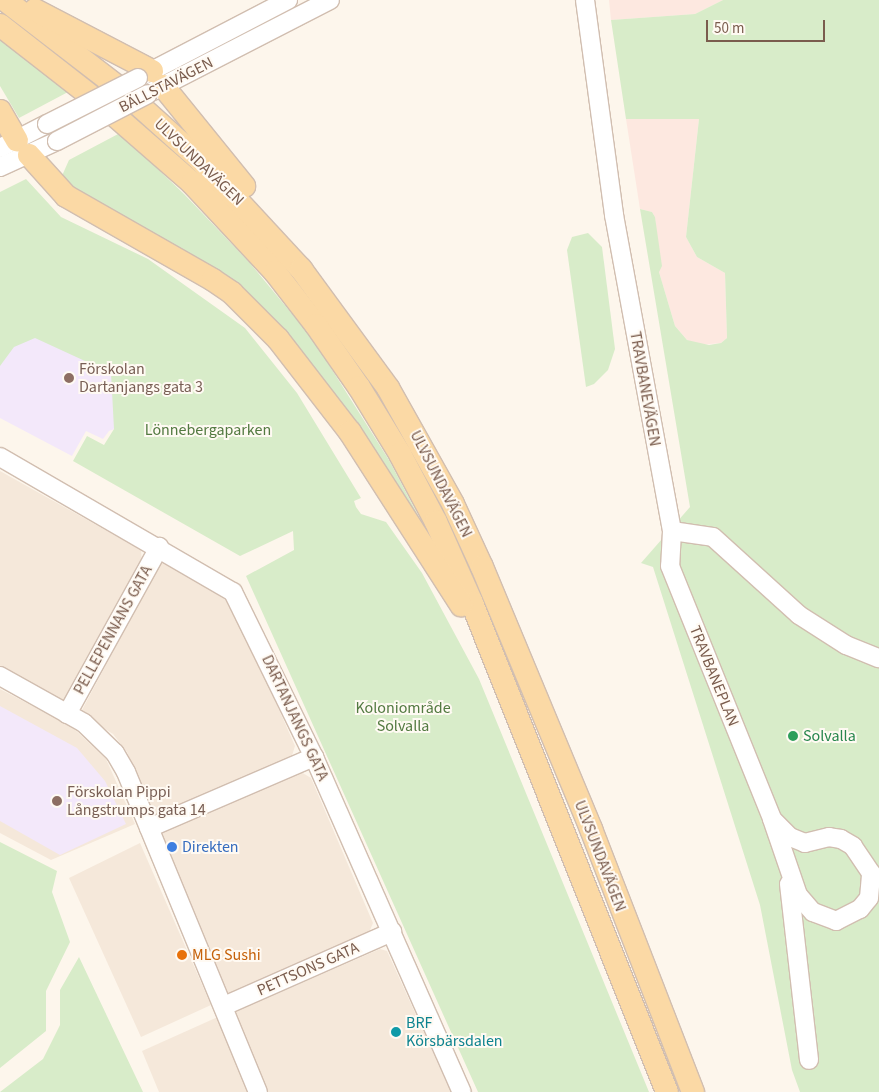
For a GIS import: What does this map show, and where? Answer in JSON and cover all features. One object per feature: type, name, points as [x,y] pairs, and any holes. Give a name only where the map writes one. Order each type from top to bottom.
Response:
[{"type":"main road","name":"ULVSUNDAVÄGEN","points":[[4,0],[122,90],[200,160],[262,223],[326,301],[388,388],[426,454],[478,558],[590,829],[693,1092]]},
{"type":"main road","points":[[15,0],[150,82],[248,191],[326,301]]},
{"type":"main road","name":"ULVSUNDAVÄGEN","points":[[0,25],[105,107],[192,184],[275,272],[316,325],[400,454],[436,522],[494,656],[667,1092]]},
{"type":"main road","points":[[0,111],[15,148],[66,196],[213,280],[232,293],[278,339],[350,432],[494,656]]},
{"type":"street","name":"BÄLLSTAVÄGEN","points":[[15,148],[57,141],[150,82],[288,0]]},
{"type":"street","name":"BÄLLSTAVÄGEN","points":[[0,167],[15,148],[47,124],[150,82],[330,0]]},
{"type":"street","name":"TRAVBANEVÄGEN","points":[[585,0],[614,215],[670,525]]},
{"type":"street","name":"DARTANJANGS GATA","points":[[0,457],[159,547],[233,592],[314,757],[462,1092]]},
{"type":"street","points":[[670,525],[713,537],[799,615],[846,645],[879,658]]},
{"type":"street","name":"TRAVBANEPLAN","points":[[670,525],[670,566],[772,819],[788,874],[798,895],[813,912],[836,921],[860,909],[869,898],[872,885],[868,866],[853,846],[841,838],[829,837],[805,843],[790,837],[772,819]]},
{"type":"street","name":"PELLEPENNANS GATA","points":[[67,714],[159,547]]},
{"type":"street","points":[[0,676],[84,723],[115,753],[150,828],[258,1092]]},
{"type":"street","points":[[150,828],[314,757]]},
{"type":"street","points":[[788,874],[810,1060]]},
{"type":"street","name":"PETTSONS GATA","points":[[224,1006],[392,932]]},
{"type":"shaded area","points":[[609,0],[723,0],[695,14],[611,20]]},
{"type":"shaded area","points":[[626,119],[699,119],[686,237],[697,257],[725,273],[727,338],[721,343],[699,345],[687,340],[675,326],[659,272],[655,217],[652,212],[640,209]]},
{"type":"shaded area","name":"Förskolan Dartanjangs gata 3","points":[[56,328],[108,343],[144,418],[109,431],[103,439],[86,431],[72,456],[0,418],[0,362],[12,341]]},
{"type":"shaded area","points":[[0,471],[141,550],[142,563],[69,697],[61,702],[0,667]]},
{"type":"shaded area","points":[[160,563],[170,563],[233,605],[295,746],[291,759],[154,816],[127,752],[113,734],[86,717],[82,710]]},
{"type":"shaded area","name":"Förskolan Pippi Långstrumps gata 14","points":[[0,689],[71,726],[106,759],[135,824],[51,860],[0,833]]},
{"type":"shaded area","name":"Förskolan Pippi Långstrumps gata 14","points":[[0,706],[77,748],[105,781],[126,824],[60,855],[0,821]]},
{"type":"shaded area","points":[[301,772],[311,778],[373,923],[368,935],[231,994],[223,991],[157,834]]},
{"type":"shaded area","points":[[140,843],[211,1005],[141,1037],[69,878]]},
{"type":"shaded area","points":[[380,949],[387,951],[451,1092],[264,1092],[232,1013]]},
{"type":"shaded area","points":[[220,1016],[250,1092],[159,1092],[142,1051]]},
{"type":"green space","name":"Solvalla","points":[[723,0],[879,0],[879,1092],[800,1092],[792,1070],[760,905],[653,567],[641,563],[690,507],[640,209],[652,212],[655,217],[662,266],[659,272],[675,326],[687,340],[709,345],[721,343],[727,338],[725,273],[697,257],[686,237],[699,119],[626,119],[611,20],[695,14]]},
{"type":"green space","points":[[0,40],[68,92],[19,118],[0,86]]},
{"type":"green space","points":[[120,133],[184,194],[249,262],[312,338],[389,460],[427,532],[306,358],[85,201],[61,178],[69,160]]},
{"type":"green space","name":"Koloniområde Solvalla","points":[[26,179],[61,217],[148,259],[245,328],[297,393],[361,498],[354,501],[361,514],[386,522],[422,573],[479,679],[649,1092],[478,1092],[246,576],[294,550],[293,531],[240,556],[73,461],[87,436],[104,445],[114,429],[111,373],[35,338],[14,347],[0,366],[0,192]]},
{"type":"green space","points":[[588,233],[602,247],[615,349],[608,370],[594,384],[586,387],[567,250],[572,237]]},
{"type":"green space","points":[[0,842],[57,871],[52,892],[70,942],[46,991],[46,1031],[0,1068]]},
{"type":"green space","points":[[79,957],[143,1092],[0,1092],[43,1059],[60,1025],[60,990]]},
{"type":"place","name":"Förskolan Dartanjangs gata 3","points":[[69,378]]},
{"type":"place","name":"Solvalla","points":[[793,736]]},
{"type":"place","name":"Förskolan Pippi Långstrumps gata 14","points":[[57,801]]},
{"type":"place","name":"Direkten","points":[[172,847]]},
{"type":"place","name":"MLG Sushi","points":[[182,955]]},
{"type":"place","name":"BRF Körsbärsdalen","points":[[396,1032]]},
{"type":"park label","name":"Lönnebergaparken","points":[[208,430]]}]
